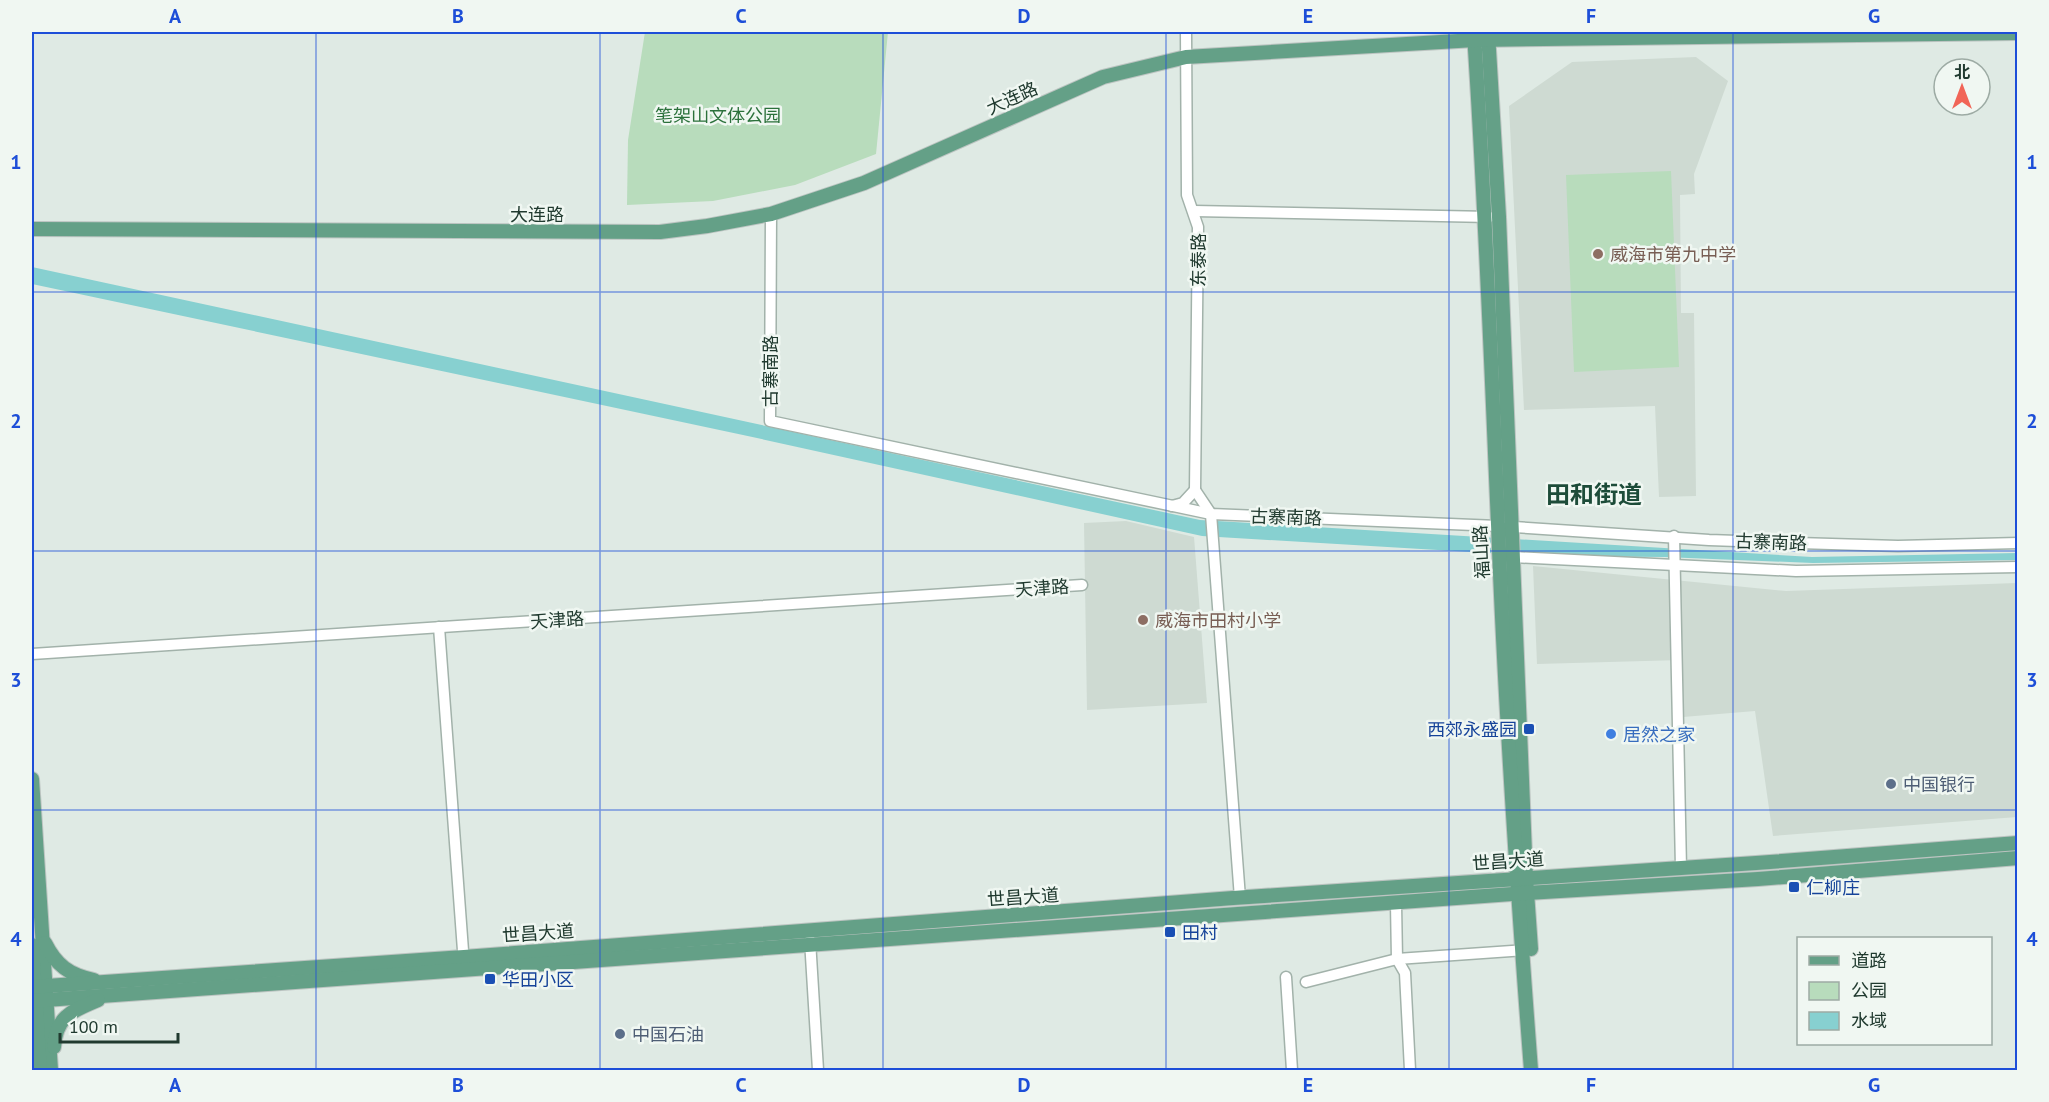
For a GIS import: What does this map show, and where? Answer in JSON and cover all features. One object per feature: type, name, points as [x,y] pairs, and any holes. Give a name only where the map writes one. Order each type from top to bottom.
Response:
[{"type":"main road","name":"大连路","points":[[32,229],[660,232],[771,214],[864,183],[1104,76],[1186,57],[1482,36],[2018,33]]},
{"type":"main road","points":[[1482,36],[1531,1071]]},
{"type":"main road","points":[[32,779],[40,1071]]},
{"type":"main road","name":"世昌大道","points":[[464,964],[809,930],[2018,843]]},
{"type":"main road","name":"世昌大道","points":[[37,994],[464,964],[810,945],[1758,879],[2018,858]]},
{"type":"main road","points":[[37,942],[58,964],[106,989]]},
{"type":"main road","points":[[1526,950],[1538,1071]]},
{"type":"main road","points":[[52,1071],[55,1036],[62,1019],[106,989]]},
{"type":"main road","points":[[37,994],[52,1071]]},
{"type":"main road","points":[[32,1040],[40,1071]]},
{"type":"street","name":"东泰路","points":[[1186,32],[1187,195],[1198,227],[1195,490]]},
{"type":"street","points":[[1194,210],[1492,217]]},
{"type":"street","name":"古寨南路","points":[[771,214],[770,422],[1211,516],[1505,529],[1674,541],[1898,546],[2018,543]]},
{"type":"street","points":[[1172,506],[1183,503],[1195,490],[1211,516],[1240,898]]},
{"type":"street","points":[[1674,541],[1681,868]]},
{"type":"street","points":[[1506,557],[1674,562],[1796,572],[2018,567]]},
{"type":"street","name":"天津路","points":[[32,654],[1082,585]]},
{"type":"street","points":[[439,627],[464,964]]},
{"type":"street","points":[[1396,904],[1397,958],[1404,973],[1410,1071]]},
{"type":"street","points":[[809,930],[818,1071]]},
{"type":"street","points":[[1306,982],[1397,958],[1526,950]]},
{"type":"street","points":[[1286,977],[1292,1071]]},
{"type":"shaded area","name":"威海市第九中学","points":[[1696,57],[1728,81],[1694,174],[1695,194],[1680,195],[1681,313],[1694,313],[1696,496],[1659,497],[1655,406],[1524,410],[1509,106],[1572,62]]},
{"type":"shaded area","name":"威海市田村小学","points":[[1126,521],[1194,537],[1207,703],[1087,710],[1084,523]]},
{"type":"shaded area","points":[[1533,566],[1786,591],[2017,583],[2017,817],[1773,836],[1755,711],[1683,717],[1681,660],[1537,664]]},
{"type":"green space","name":"笔架山文体公园","points":[[645,32],[888,32],[876,154],[795,185],[713,201],[627,205],[628,140]]},
{"type":"green space","points":[[1671,171],[1679,367],[1574,372],[1566,175]]},
{"type":"water","points":[[32,267],[1200,520],[1812,557],[2017,553],[2017,560],[1813,563],[1664,557],[1539,556],[1202,536],[743,435],[32,284]]},
{"type":"place","name":"威海市第九中学","points":[[1598,254]]},
{"type":"place","name":"威海市田村小学","points":[[1143,620]]},
{"type":"place","name":"西郊永盛园","points":[[1529,729]]},
{"type":"place","name":"居然之家","points":[[1611,734]]},
{"type":"place","name":"中国银行","points":[[1891,784]]},
{"type":"place","name":"仁柳庄","points":[[1794,887]]},
{"type":"place","name":"田村","points":[[1170,932]]},
{"type":"place","name":"华田小区","points":[[490,979]]},
{"type":"place","name":"中国石油","points":[[620,1034]]},
{"type":"district","name":"田和街道","points":[[1594,494]]}]
